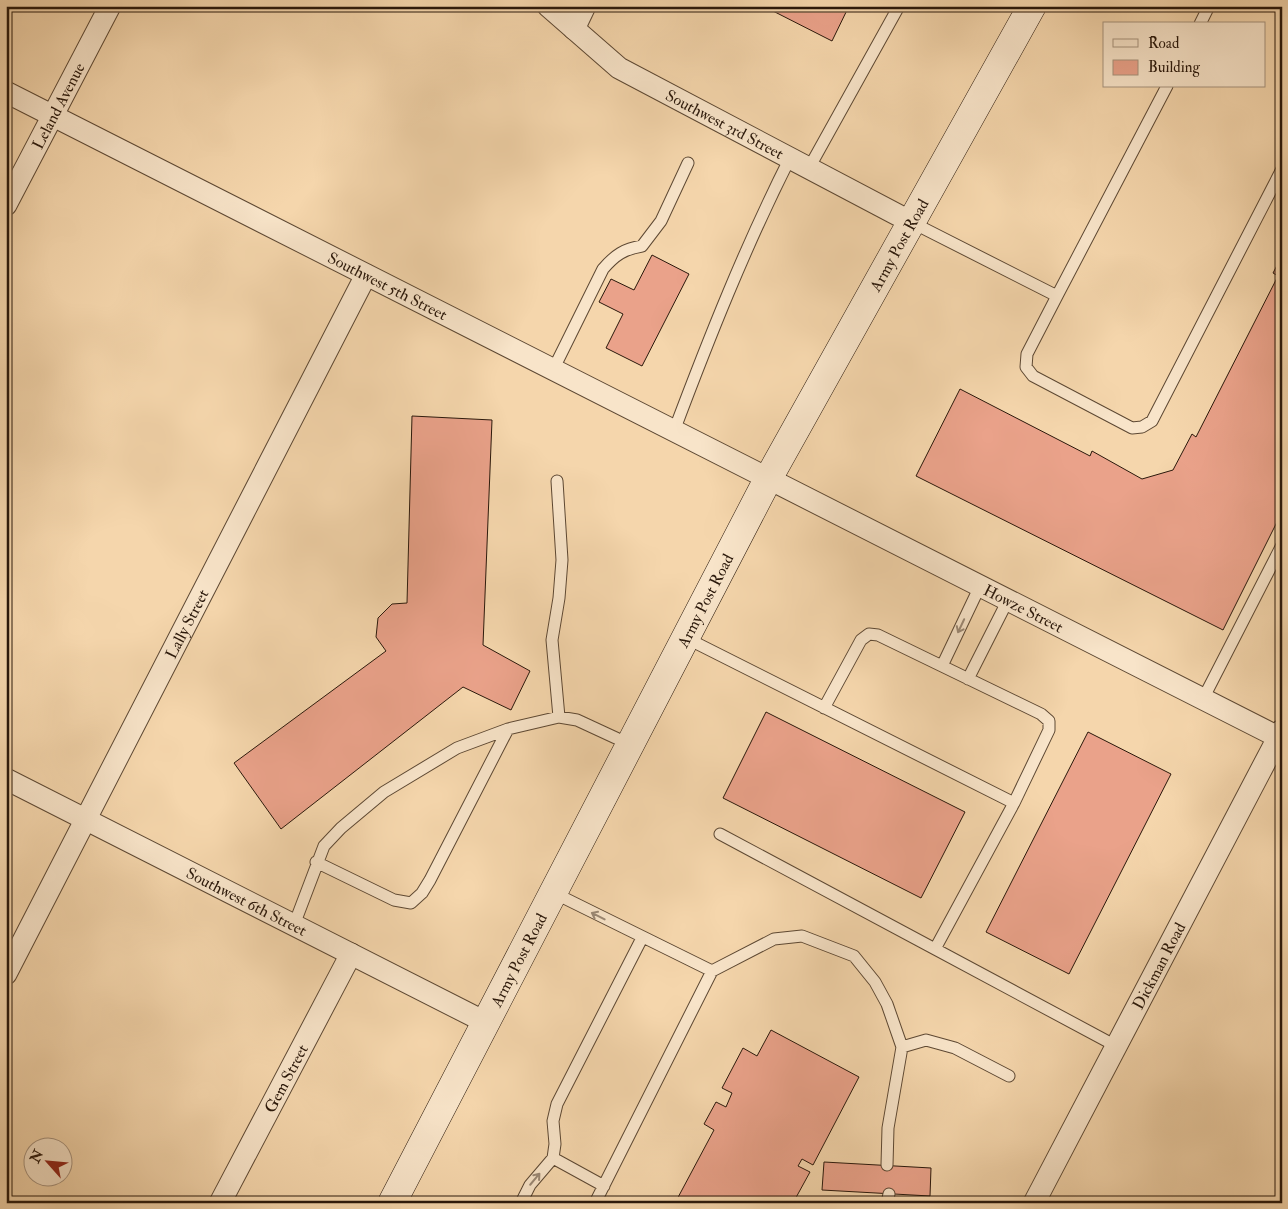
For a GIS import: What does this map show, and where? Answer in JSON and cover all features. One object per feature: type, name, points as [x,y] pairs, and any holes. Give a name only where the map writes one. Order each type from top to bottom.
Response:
[{"type":"main road","name":"Army Post Road","points":[[392,1203],[768,479],[913,223],[1032,6]]},
{"type":"street","name":"Leland Avenue","points":[[6,205],[110,6]]},
{"type":"street","name":"Southwest 3rd Street","points":[[548,6],[619,68],[913,223]]},
{"type":"street","points":[[574,29],[585,6]]},
{"type":"street","name":"Southwest 5th Street","points":[[6,92],[768,479]]},
{"type":"street","name":"Lally Street","points":[[6,974],[366,275]]},
{"type":"street","name":"Howze Street","points":[[768,479],[1203,699],[1281,735]]},
{"type":"street","name":"Dickman Road","points":[[1034,1203],[1281,735]]},
{"type":"street","name":"Southwest 6th Street","points":[[6,779],[486,1023]]},
{"type":"street","name":"Gem Street","points":[[220,1203],[351,954]]},
{"type":"lane","points":[[809,168],[899,6]]},
{"type":"lane","points":[[1201,22],[1209,6]]},
{"type":"lane","points":[[1166,88],[1027,354],[1026,367],[1033,376],[1132,428],[1142,428],[1152,421],[1282,169]]},
{"type":"lane","points":[[674,431],[717,318],[759,219],[790,158]]},
{"type":"lane","points":[[553,370],[603,269],[613,257],[626,249],[642,246],[661,221],[688,162]]},
{"type":"lane","points":[[913,223],[1056,296]]},
{"type":"lane","points":[[557,481],[562,560],[559,598],[552,640],[559,717]]},
{"type":"lane","points":[[1203,699],[1282,545]]},
{"type":"lane","points":[[942,666],[980,586]]},
{"type":"lane","points":[[968,679],[1008,600]]},
{"type":"lane","points":[[824,708],[861,640],[869,634],[878,635],[1041,714],[1049,721],[1049,730],[1014,802],[935,949]]},
{"type":"lane","points":[[686,638],[1014,802]]},
{"type":"lane","points":[[294,925],[305,900],[316,862],[324,846],[341,828],[384,792],[457,748],[508,730],[559,717],[577,720],[631,745]]},
{"type":"lane","points":[[316,862],[394,900],[411,903],[422,893],[430,880],[508,730]]},
{"type":"lane","points":[[720,834],[1116,1046]]},
{"type":"lane","points":[[554,893],[712,971]]},
{"type":"lane","points":[[595,1203],[712,971],[774,939],[802,936],[826,943],[854,956],[875,982],[887,1004],[902,1047],[888,1128],[887,1165]]},
{"type":"lane","points":[[521,1203],[530,1185],[553,1158],[555,1144],[553,1121],[557,1104],[642,938]]},
{"type":"lane","points":[[902,1047],[926,1040],[955,1048],[1009,1076]]},
{"type":"lane","points":[[553,1158],[604,1186]]},
{"type":"building","points":[[773,6],[849,6],[832,41],[771,10]]},
{"type":"building","points":[[652,255],[689,274],[642,366],[606,348],[623,314],[599,302],[611,279],[634,290]]},
{"type":"building","points":[[1282,256],[1282,466],[1277,476],[1282,479],[1282,512],[1223,630],[916,476],[960,389],[1090,456],[1092,451],[1142,479],[1173,470],[1192,434],[1196,437],[1278,276],[1273,273]]},
{"type":"building","points":[[412,416],[492,420],[483,645],[530,671],[511,710],[463,687],[281,829],[234,763],[386,651],[376,637],[378,618],[392,604],[407,603]]},
{"type":"building","points":[[766,712],[965,812],[921,898],[723,798]]},
{"type":"building","points":[[1088,732],[1171,774],[1069,974],[986,932]]},
{"type":"building","points":[[771,1030],[859,1077],[813,1165],[802,1159],[798,1166],[810,1172],[793,1203],[675,1203],[714,1130],[704,1124],[716,1102],[726,1107],[732,1093],[722,1088],[743,1048],[757,1056]]},
{"type":"building","points":[[824,1162],[931,1168],[930,1196],[822,1190]]}]
